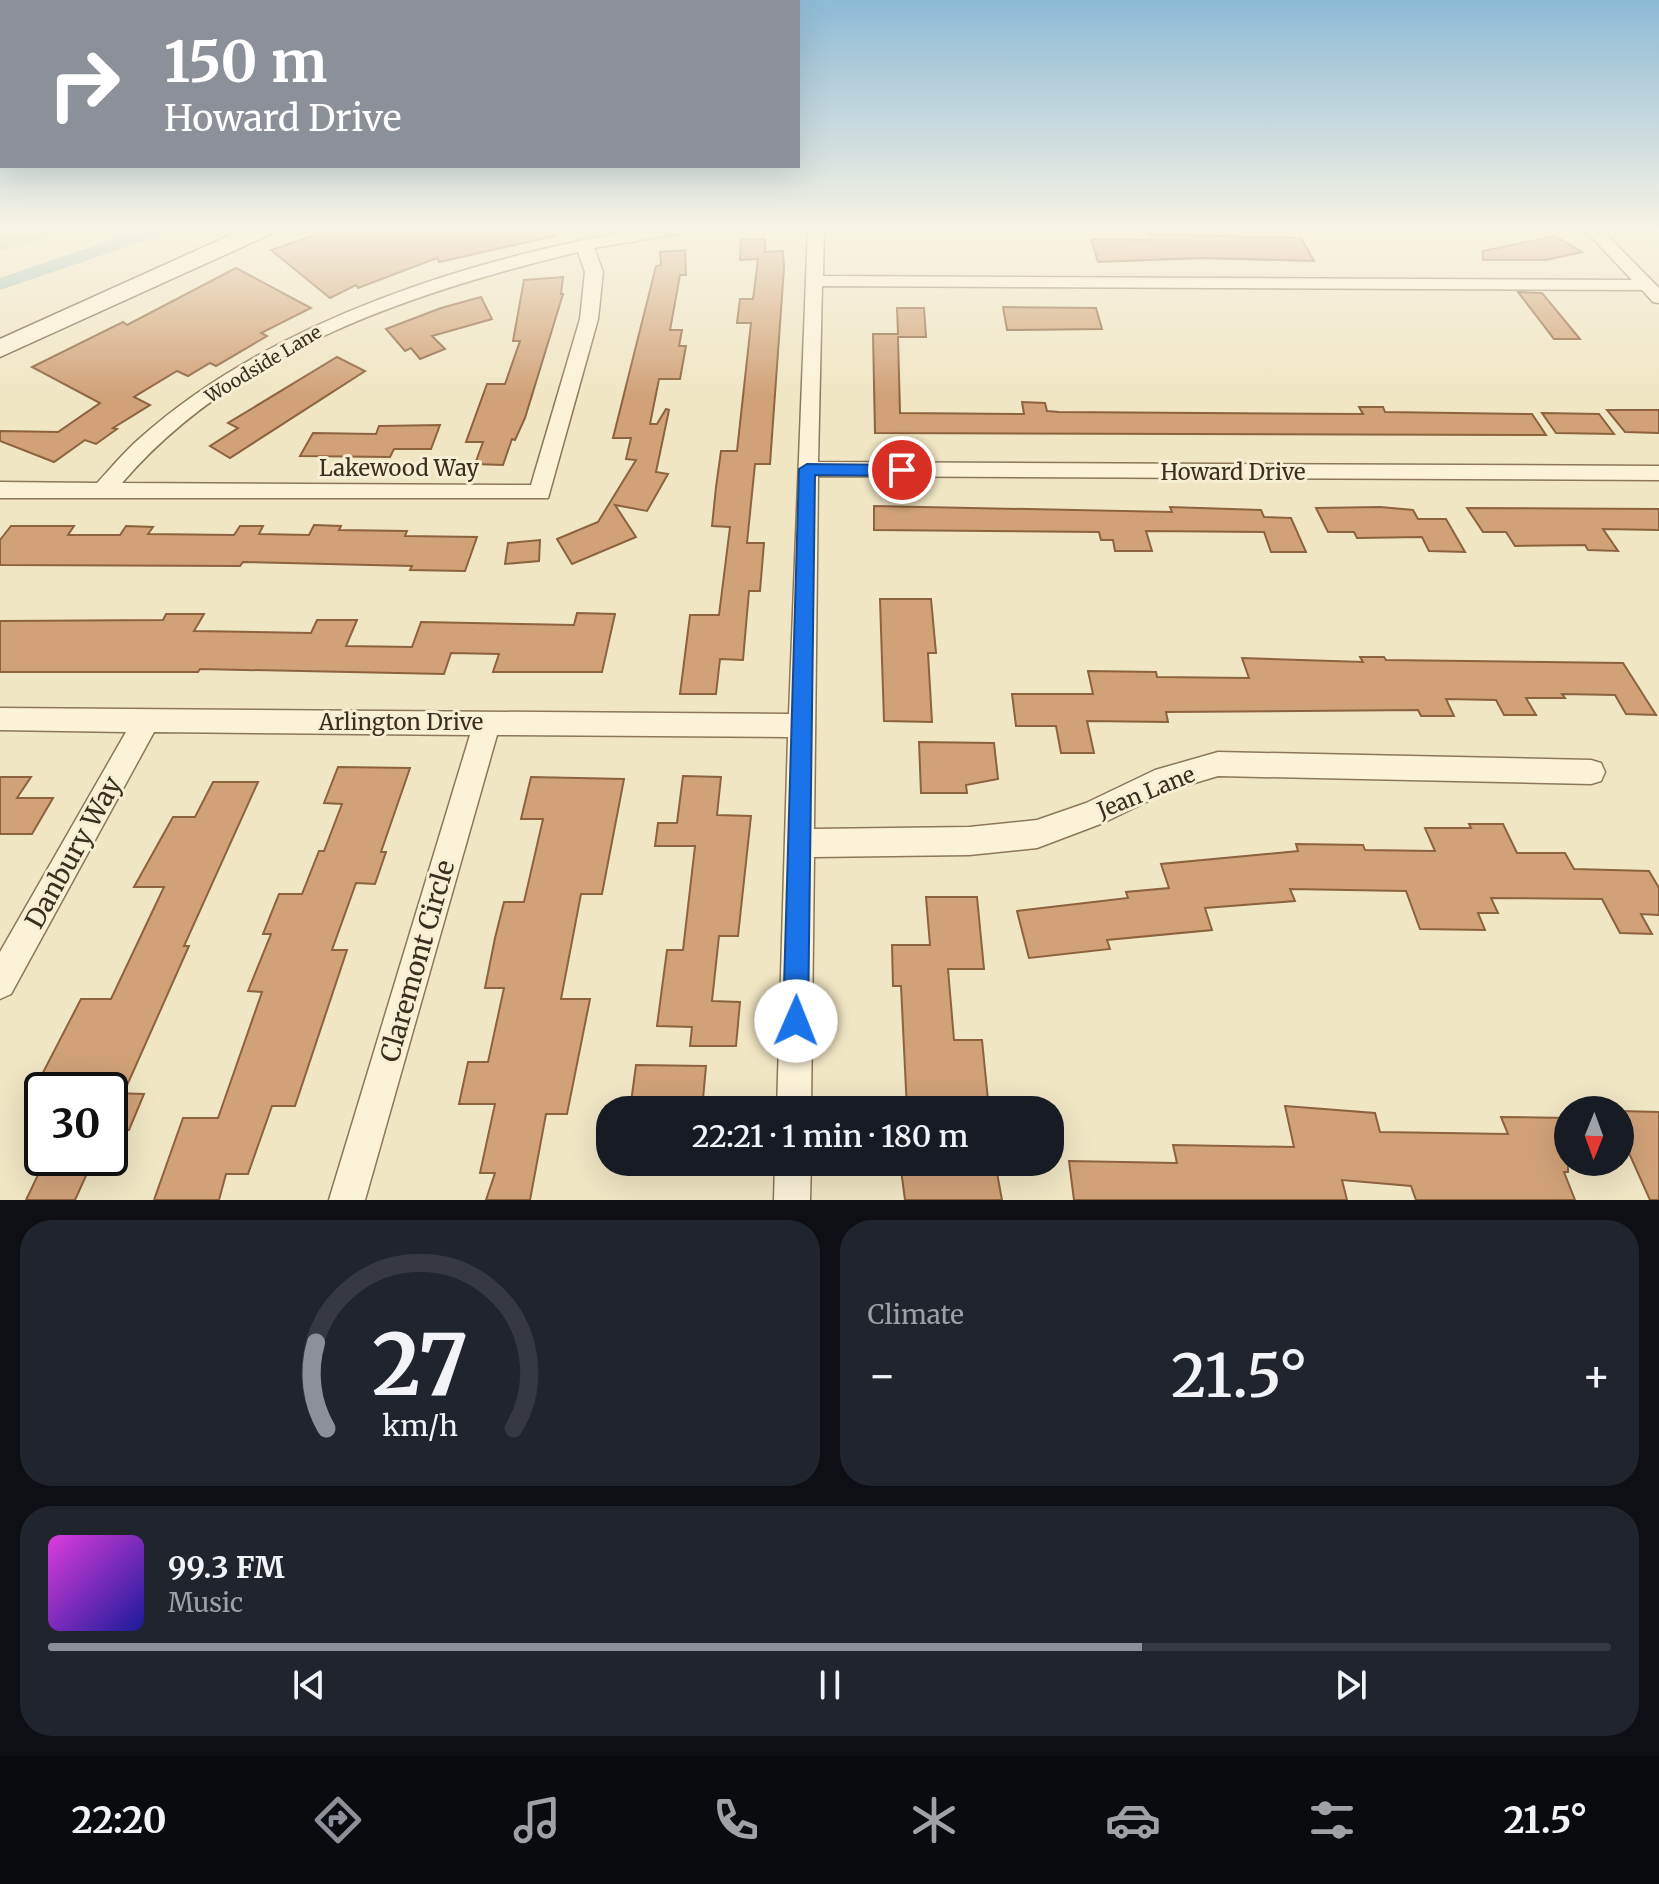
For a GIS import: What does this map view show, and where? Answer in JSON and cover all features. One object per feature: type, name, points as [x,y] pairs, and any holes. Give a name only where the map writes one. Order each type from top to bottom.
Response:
[{"type":"street","points":[[0,349],[142,284]]},
{"type":"street","name":"Woodside Lane","points":[[103,490],[147,443],[195,405],[302,337],[373,306],[435,284]]},
{"type":"street","name":"Lakewood Way","points":[[0,490],[540,493],[589,319],[593,284]]},
{"type":"street","points":[[794,1096],[807,469],[814,284]]},
{"type":"street","points":[[1066,284],[1653,291]]},
{"type":"street","name":"Howard Drive","points":[[807,469],[1659,473]]},
{"type":"street","name":"Arlington Drive","points":[[0,719],[803,726]]},
{"type":"street","name":"Danbury Way","points":[[0,983],[146,721]]},
{"type":"street","name":"Claremont Circle","points":[[347,1200],[487,723]]},
{"type":"street","name":"Jean Lane","points":[[800,843],[969,841],[1037,834],[1093,814],[1165,779],[1218,764],[1591,772]]},
{"type":"street","points":[[792,1200],[793,1176]]},
{"type":"building","points":[[205,284],[266,284],[311,308],[261,333],[267,336],[216,366],[210,363],[188,376],[177,371],[134,397],[150,405],[113,428],[117,429],[96,444],[85,440],[54,462],[0,441],[0,431],[58,432],[100,403],[32,367],[123,322],[127,325]]},
{"type":"building","points":[[313,284],[369,284],[358,288],[356,285],[330,298]]},
{"type":"building","points":[[523,284],[562,284],[563,294],[525,418],[515,440],[512,439],[503,465],[475,464],[483,442],[466,442],[487,384],[505,384],[520,341],[513,341]]},
{"type":"building","points":[[652,284],[678,284],[670,330],[682,330],[679,346],[686,346],[680,379],[659,379],[650,424],[657,424],[666,409],[669,410],[656,472],[668,474],[647,511],[615,505],[636,537],[572,564],[557,539],[598,522],[636,460],[626,459],[631,438],[613,438]]},
{"type":"building","points":[[755,284],[783,284],[770,464],[755,464],[747,543],[764,543],[760,591],[749,591],[743,660],[720,659],[716,694],[680,694],[690,615],[719,615],[730,527],[712,526],[716,487],[721,451],[737,451],[751,323],[737,323],[740,299],[753,299]]},
{"type":"building","points":[[1518,292],[1542,293],[1580,339],[1554,339]]},
{"type":"building","points":[[481,297],[492,319],[432,336],[445,349],[420,359],[411,348],[405,351],[386,329],[441,308]]},
{"type":"building","points":[[1003,307],[1096,308],[1102,329],[1007,330]]},
{"type":"building","points":[[897,308],[924,308],[926,337],[898,337],[900,413],[1024,414],[1022,402],[1045,403],[1047,411],[1059,412],[1363,414],[1359,407],[1383,407],[1385,412],[1532,414],[1546,435],[875,433],[873,334],[898,334]]},
{"type":"building","points":[[337,357],[365,371],[230,458],[210,446],[238,428],[228,423]]},
{"type":"building","points":[[1607,410],[1659,410],[1659,433],[1625,432]]},
{"type":"building","points":[[1542,413],[1599,414],[1614,434],[1556,433]]},
{"type":"building","points":[[440,425],[431,449],[394,449],[390,457],[300,456],[313,433],[376,434],[379,426]]},
{"type":"building","points":[[874,506],[1172,512],[1170,507],[1261,510],[1264,517],[1291,518],[1306,552],[1271,552],[1264,532],[1146,531],[1152,551],[1115,551],[1113,540],[1101,540],[1099,532],[874,530]]},
{"type":"building","points":[[1316,508],[1413,510],[1418,519],[1446,519],[1465,552],[1429,551],[1422,537],[1357,538],[1354,532],[1328,532]]},
{"type":"building","points":[[1467,508],[1659,509],[1659,530],[1603,529],[1618,551],[1588,550],[1585,545],[1515,546],[1506,532],[1483,532]]},
{"type":"building","points":[[314,525],[341,526],[339,530],[407,531],[405,536],[477,537],[465,571],[410,570],[412,566],[243,562],[240,566],[0,565],[0,540],[11,526],[74,526],[68,535],[120,535],[126,526],[153,527],[148,534],[234,535],[240,526],[263,526],[259,534],[309,535]]},
{"type":"building","points":[[540,540],[539,561],[505,564],[508,543]]},
{"type":"building","points":[[880,599],[931,599],[936,653],[928,653],[932,722],[884,721]]},
{"type":"building","points":[[577,613],[615,614],[602,672],[493,672],[499,654],[451,653],[444,674],[200,669],[198,672],[0,672],[0,621],[163,620],[166,614],[204,614],[194,631],[311,633],[317,620],[357,620],[346,646],[412,647],[421,622],[574,625]]},
{"type":"building","points":[[1360,657],[1384,657],[1386,660],[1623,663],[1656,715],[1626,714],[1615,695],[1562,694],[1565,698],[1526,698],[1536,715],[1504,715],[1496,700],[1446,699],[1454,716],[1421,716],[1418,710],[1166,712],[1168,722],[1087,721],[1094,753],[1061,753],[1056,726],[1016,726],[1012,694],[1093,694],[1088,671],[1156,672],[1157,677],[1249,678],[1242,658],[1363,662]]},
{"type":"building","points":[[919,742],[994,743],[998,779],[966,785],[967,793],[921,793]]},
{"type":"building","points":[[338,767],[410,768],[381,852],[386,852],[375,884],[356,883],[332,950],[347,950],[295,1106],[272,1106],[248,1174],[226,1174],[219,1200],[154,1200],[183,1118],[218,1118],[262,992],[248,991],[271,934],[263,934],[279,894],[302,894],[319,851],[324,851],[342,804],[324,803]]},
{"type":"building","points":[[683,776],[721,777],[717,815],[751,816],[738,936],[719,936],[712,1001],[740,1002],[736,1046],[690,1046],[692,1027],[657,1026],[667,950],[683,950],[695,846],[655,846],[658,823],[677,823]]},
{"type":"building","points":[[0,777],[31,777],[17,798],[53,798],[32,834],[0,834]]},
{"type":"building","points":[[531,777],[624,779],[602,894],[581,894],[561,999],[590,999],[567,1114],[546,1114],[530,1200],[486,1200],[495,1173],[480,1173],[495,1104],[459,1104],[468,1062],[488,1062],[504,988],[485,988],[495,938],[504,902],[524,902],[543,819],[521,819]]},
{"type":"building","points":[[213,782],[258,782],[184,946],[189,946],[128,1083],[128,1072],[43,1072],[81,999],[111,999],[164,887],[134,887],[173,817],[195,817]]},
{"type":"building","points":[[1469,824],[1503,824],[1517,853],[1565,853],[1574,869],[1649,871],[1659,888],[1659,915],[1641,914],[1652,934],[1620,933],[1602,899],[1491,898],[1498,913],[1478,913],[1485,930],[1420,929],[1406,891],[1290,889],[1295,901],[1205,908],[1212,930],[1107,940],[1110,949],[1029,958],[1017,911],[1128,898],[1126,892],[1169,888],[1161,864],[1298,851],[1296,844],[1363,845],[1365,850],[1435,851],[1425,828],[1471,828]]},
{"type":"building","points":[[926,897],[977,897],[984,969],[948,969],[954,1040],[982,1040],[988,1096],[906,1096],[901,986],[893,986],[892,945],[930,945]]},
{"type":"building","points":[[636,1065],[706,1066],[703,1096],[632,1096]]},
{"type":"building","points":[[128,1094],[144,1094],[129,1130]]},
{"type":"building","points":[[1285,1106],[1375,1113],[1380,1132],[1508,1134],[1501,1117],[1554,1118],[1554,1176],[1566,1176],[1575,1200],[1416,1200],[1411,1186],[1342,1180],[1347,1200],[1074,1200],[1069,1161],[1177,1163],[1173,1145],[1294,1147]]},
{"type":"building","points":[[1634,1111],[1659,1112],[1659,1200],[1650,1200],[1634,1164]]},
{"type":"building","points":[[37,1176],[86,1176],[75,1200],[26,1200]]},
{"type":"building","points":[[902,1176],[998,1176],[1002,1200],[905,1200]]},
{"type":"route","points":[[796,1021],[807,469],[902,470]]}]
